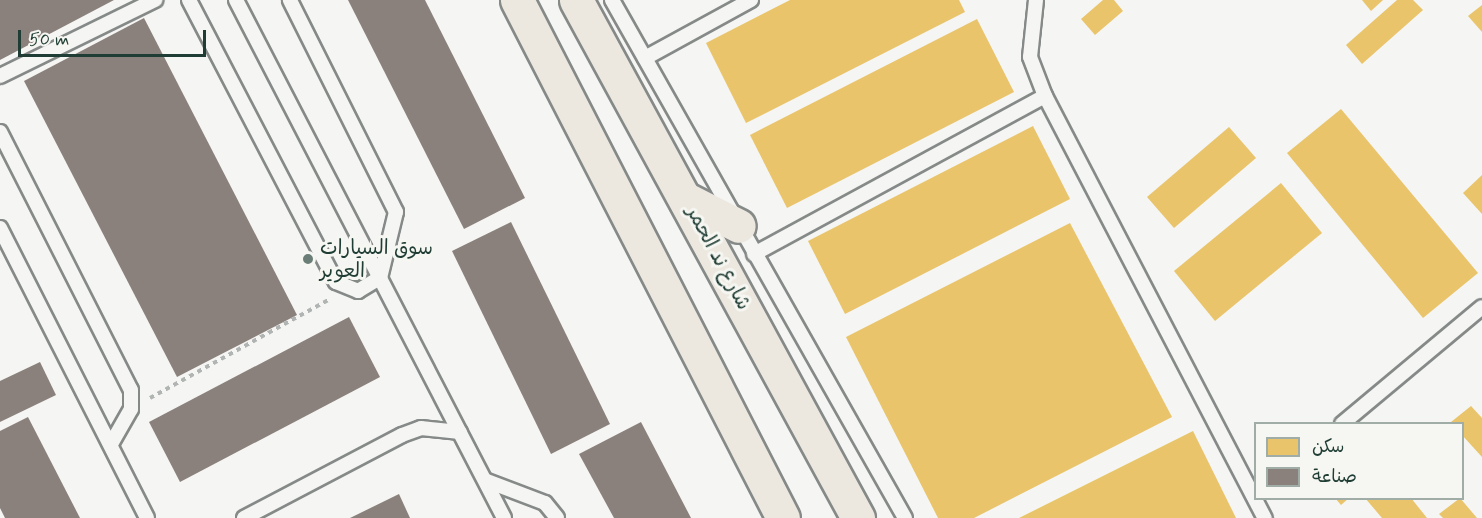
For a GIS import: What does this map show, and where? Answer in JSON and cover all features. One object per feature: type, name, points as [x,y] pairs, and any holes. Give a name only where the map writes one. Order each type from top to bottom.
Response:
[{"type":"main road","points":[[517,0],[783,518]]},
{"type":"main road","name":"شارع ند الحمر","points":[[576,0],[858,518]]},
{"type":"main road","points":[[686,199],[746,240]]},
{"type":"main road","points":[[738,427],[777,470],[805,518]]},
{"type":"lane","points":[[0,76],[155,0]]},
{"type":"lane","points":[[189,0],[336,282],[346,290],[358,291],[380,278],[396,212],[290,0]]},
{"type":"lane","points":[[236,0],[504,518]]},
{"type":"lane","points":[[612,0],[905,518]]},
{"type":"lane","points":[[645,58],[751,0]]},
{"type":"lane","points":[[1033,1],[1030,57],[1045,96],[1254,494]]},
{"type":"lane","points":[[746,240],[1045,96]]},
{"type":"lane","points":[[0,132],[123,373],[131,409],[111,444]]},
{"type":"lane","points":[[0,228],[147,518]]},
{"type":"lane","points":[[1343,422],[1482,307]]},
{"type":"lane","points":[[244,518],[402,435],[421,428],[460,432]]},
{"type":"lane","points":[[487,482],[545,503],[557,518]]},
{"type":"lane","points":[[1257,500],[1265,518]]},
{"type":"path","points":[[131,409],[346,290]]},
{"type":"building: سكن","points":[[790,0],[959,0],[965,12],[746,123],[706,43]]},
{"type":"building: سكن","points":[[1103,0],[1114,0],[1123,11],[1095,35],[1081,19]]},
{"type":"building: سكن","points":[[1362,0],[1383,0],[1371,11]]},
{"type":"building: سكن","points":[[1397,0],[1413,0],[1423,10],[1362,64],[1346,45]]},
{"type":"building: سكن","points":[[1482,5],[1482,32],[1468,16]]},
{"type":"building: سكن","points":[[977,19],[1014,92],[787,208],[750,135]]},
{"type":"building: سكن","points":[[1341,109],[1478,273],[1423,318],[1287,153]]},
{"type":"building: سكن","points":[[1033,126],[1070,199],[845,314],[808,241]]},
{"type":"building: سكن","points":[[1229,127],[1256,158],[1174,228],[1147,197]]},
{"type":"building: سكن","points":[[1482,175],[1482,214],[1463,193]]},
{"type":"building: سكن","points":[[1281,183],[1322,233],[1215,321],[1174,271]]},
{"type":"building: سكن","points":[[1070,223],[1172,417],[974,518],[938,518],[846,337]]},
{"type":"building: سكن","points":[[1471,406],[1482,418],[1482,457],[1464,437],[1464,422],[1451,422]]},
{"type":"building: سكن","points":[[1193,431],[1236,518],[1019,518]]},
{"type":"building: سكن","points":[[1337,500],[1347,500],[1341,505]]},
{"type":"building: سكن","points":[[1367,500],[1413,500],[1427,518],[1382,518]]},
{"type":"building: سكن","points":[[1457,500],[1462,500],[1477,518],[1443,518],[1439,514]]},
{"type":"building: صناعة","points":[[0,0],[114,0],[0,60]]},
{"type":"building: صناعة","points":[[348,0],[425,0],[525,198],[464,229]]},
{"type":"building: صناعة","points":[[144,18],[297,315],[177,377],[24,81]]},
{"type":"building: صناعة","points":[[511,222],[610,424],[551,454],[452,251]]},
{"type":"building: صناعة","points":[[349,317],[380,377],[180,482],[149,422]]},
{"type":"building: صناعة","points":[[40,362],[56,395],[0,422],[0,381]]},
{"type":"building: صناعة","points":[[28,417],[80,518],[5,518],[0,508],[0,431]]},
{"type":"building: صناعة","points":[[641,422],[691,518],[614,518],[579,454]]},
{"type":"building: صناعة","points":[[399,494],[410,518],[350,518]]},
{"type":"place","name":"سوق السيارات العوير","points":[[308,259]]}]
